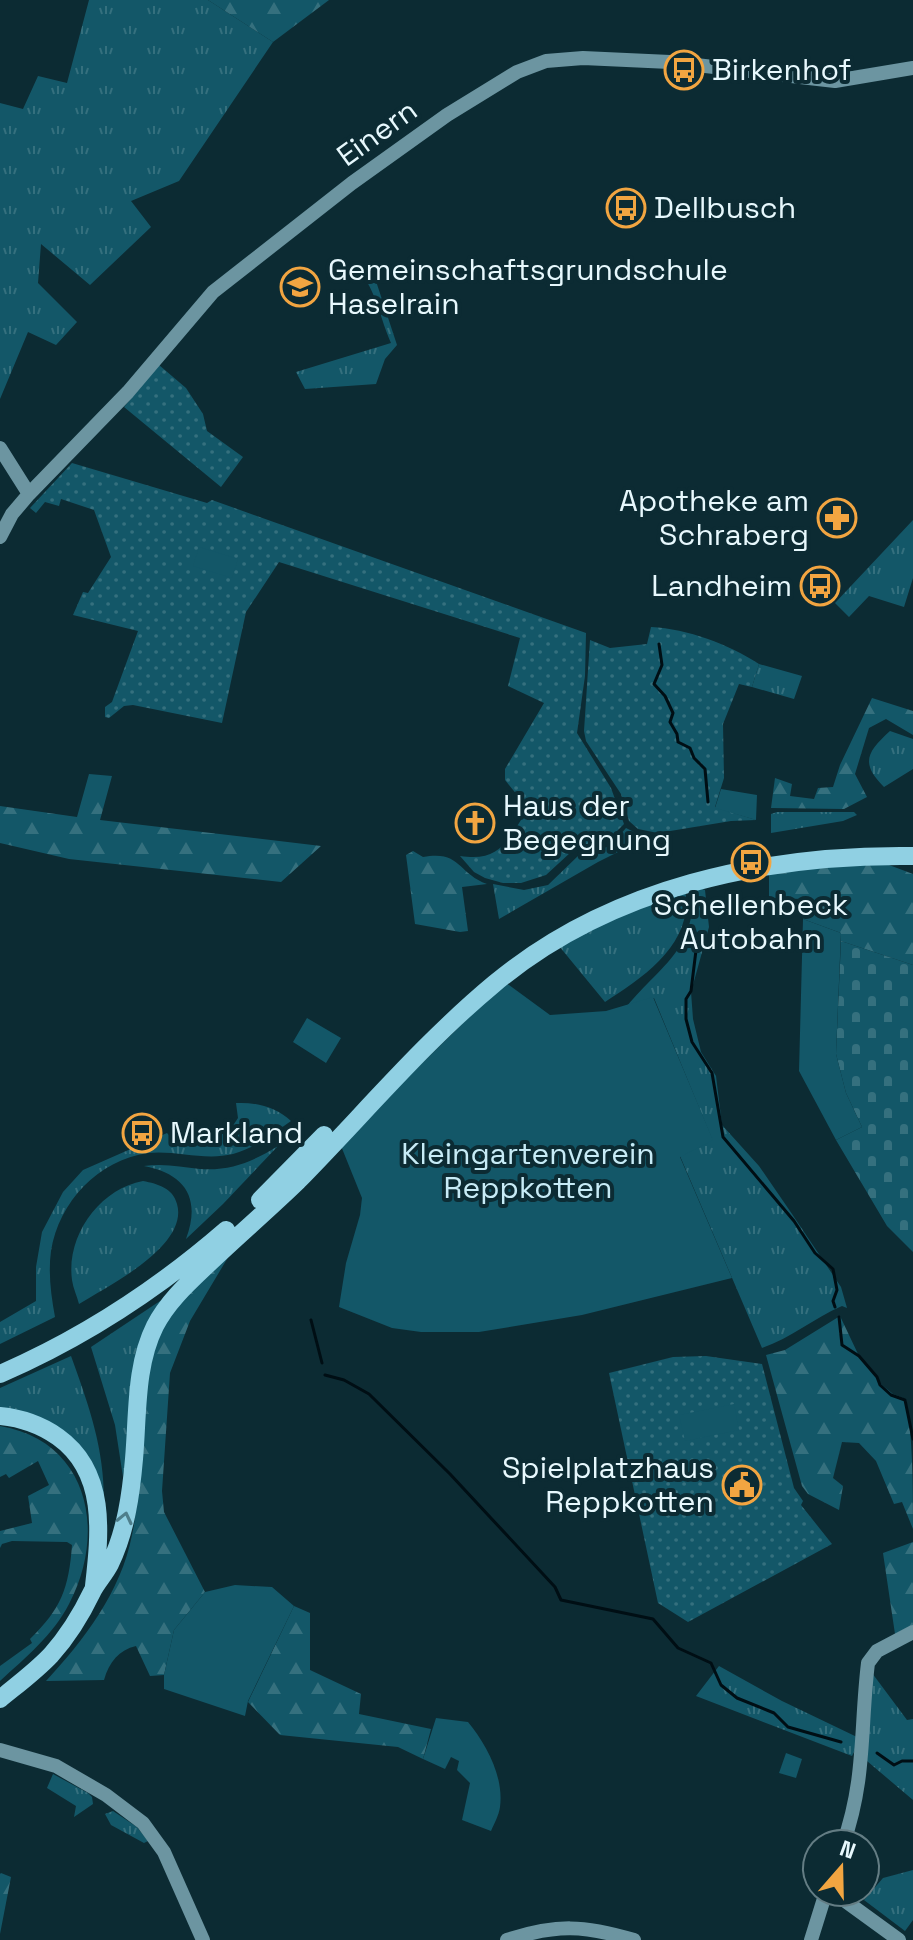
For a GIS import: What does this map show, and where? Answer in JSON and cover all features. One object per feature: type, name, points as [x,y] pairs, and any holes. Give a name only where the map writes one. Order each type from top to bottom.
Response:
[{"type":"highway","points":[[99,1330],[191,1261],[322,1146],[434,1037],[496,982],[537,953],[669,885],[778,858],[847,845],[913,845]]},
{"type":"highway","points":[[778,858],[913,856]]},
{"type":"highway","points":[[0,1702],[65,1638],[115,1552],[127,1514],[143,1361],[156,1324],[173,1300],[298,1181],[322,1146]]},
{"type":"highway","points":[[0,1385],[156,1298],[241,1232]]},
{"type":"highway","points":[[0,1374],[50,1356]]},
{"type":"highway","points":[[0,1416],[31,1422],[49,1431],[70,1446],[92,1480],[99,1515],[94,1588]]},
{"type":"main road","name":"Einern","points":[[0,537],[12,514],[29,494],[128,392],[213,292],[390,155],[517,72],[546,61],[583,58],[670,62],[835,81],[913,68]]},
{"type":"main road","points":[[0,448],[29,494]]},
{"type":"main road","points":[[848,1828],[857,1801],[861,1773],[868,1663],[877,1651],[913,1632]]},
{"type":"main road","points":[[2,1750],[56,1766],[106,1795],[143,1823],[164,1852],[203,1940]]},
{"type":"main road","points":[[811,1940],[821,1908]]},
{"type":"main road","points":[[855,1908],[899,1940]]},
{"type":"main road","points":[[507,1940],[552,1928],[594,1929],[634,1940]]},
{"type":"green space","points":[[89,0],[208,0],[273,42],[179,181],[131,201],[151,227],[90,285],[41,244],[38,283],[77,322],[56,345],[28,332],[0,399],[0,103],[23,109],[38,76],[67,83]]},
{"type":"green space","points":[[208,0],[329,0],[273,42]]},
{"type":"green space","points":[[371,266],[397,345],[385,359],[376,384],[305,389],[296,372],[391,343],[362,274]]},
{"type":"green space","points":[[159,365],[186,388],[203,414],[207,431],[243,457],[221,487],[124,407]]},
{"type":"green space","points":[[72,463],[207,503],[212,500],[586,633],[585,676],[577,733],[611,788],[624,824],[611,837],[571,852],[546,875],[521,883],[503,883],[474,872],[460,856],[482,856],[497,850],[521,820],[513,809],[522,801],[505,780],[505,769],[544,703],[508,686],[520,638],[279,562],[246,612],[222,723],[133,705],[124,706],[109,718],[105,717],[105,707],[112,702],[138,631],[73,615],[83,592],[88,593],[111,557],[94,510],[61,499],[59,506],[45,502],[36,513],[30,508]]},
{"type":"green space","points":[[913,520],[913,578],[904,607],[869,596],[849,617],[835,603]]},
{"type":"green space","points":[[199,547],[238,559],[232,578],[193,566]]},
{"type":"green space","points":[[651,627],[707,639],[759,664],[752,687],[739,684],[723,724],[724,778],[715,807],[756,820],[658,833],[638,829],[629,821],[621,794],[586,741],[590,640],[610,648],[647,644]]},
{"type":"green space","points":[[759,664],[802,676],[794,699],[752,687]]},
{"type":"green space","points":[[872,698],[913,711],[913,735],[886,719],[869,728],[855,774],[867,797],[844,809],[771,808],[775,778],[792,784],[790,796],[814,799],[818,788],[833,787],[840,765]]},
{"type":"green space","points":[[890,731],[913,739],[913,769],[884,787],[876,779],[869,758],[876,745]]},
{"type":"green space","points":[[89,774],[112,776],[100,820],[321,846],[281,882],[69,859],[0,843],[0,806],[77,817]]},
{"type":"green space","points":[[721,789],[757,795],[756,820],[715,808]]},
{"type":"green space","points":[[854,812],[857,815],[843,821],[771,833],[771,814]]},
{"type":"green space","points":[[626,828],[646,838],[499,919],[493,884],[524,890],[548,885],[578,856],[610,846]]},
{"type":"green space","points":[[413,851],[423,857],[452,860],[487,884],[462,887],[468,931],[415,924],[406,855]]},
{"type":"green space","points":[[873,859],[913,874],[913,965],[841,941],[841,933],[803,919],[803,899],[769,898],[769,869]]},
{"type":"green space","points":[[694,886],[705,890],[709,927],[691,992],[693,1019],[701,1052],[716,1076],[722,1125],[759,1166],[792,1214],[841,1287],[847,1308],[842,1306],[762,1348],[680,1156],[712,1139],[654,998],[627,1006],[683,941],[693,908]]},
{"type":"green space","points":[[685,889],[686,908],[674,942],[650,969],[605,1002],[559,946],[601,921]]},
{"type":"green space","points":[[803,919],[841,933],[836,1054],[846,1093],[862,1127],[836,1140],[799,1071]]},
{"type":"green space","points":[[841,941],[913,965],[913,1252],[887,1226],[836,1140],[862,1127],[846,1093],[836,1054]]},
{"type":"green space","name":"Kleingartenverein Reppkotten","points":[[505,982],[550,1015],[606,1011],[653,997],[713,1140],[680,1157],[732,1278],[582,1315],[479,1332],[421,1332],[392,1328],[339,1307],[362,1198],[341,1146]]},
{"type":"green space","points":[[307,1018],[341,1038],[326,1063],[293,1042]]},
{"type":"green space","points":[[236,1103],[265,1106],[291,1121],[256,1144],[233,1154],[148,1153],[113,1164],[97,1174],[72,1200],[55,1233],[50,1268],[55,1317],[0,1344],[0,1322],[36,1301],[36,1267],[42,1232],[63,1192],[83,1170],[167,1133],[174,1141],[194,1129],[212,1134],[228,1133],[238,1118]]},
{"type":"green space","points":[[278,1146],[186,1239],[192,1212],[186,1190],[170,1175],[144,1166],[231,1167]]},
{"type":"green space","points":[[143,1181],[164,1188],[175,1199],[177,1220],[171,1235],[126,1276],[79,1304],[72,1263],[80,1231],[100,1204],[127,1186]]},
{"type":"green space","points":[[230,1254],[190,1321],[170,1373],[162,1491],[164,1512],[205,1592],[174,1630],[164,1675],[150,1676],[136,1646],[116,1658],[104,1680],[46,1681],[99,1614],[127,1556],[137,1505],[149,1374],[169,1314],[192,1284]]},
{"type":"green space","points":[[172,1293],[150,1327],[123,1477],[115,1425],[91,1347]]},
{"type":"green space","points":[[840,1316],[858,1354],[882,1385],[906,1399],[913,1480],[913,1529],[902,1502],[894,1504],[876,1461],[859,1443],[842,1442],[833,1478],[843,1486],[839,1510],[808,1494],[802,1486],[766,1355],[785,1350]]},
{"type":"green space","points":[[71,1356],[101,1459],[103,1525],[87,1461],[0,1411],[0,1388]]},
{"type":"green space","points":[[706,1356],[762,1364],[794,1488],[803,1501],[801,1505],[832,1544],[688,1622],[658,1603],[609,1373],[673,1357]]},
{"type":"green space","points":[[734,1404],[739,1430],[685,1441],[679,1415]]},
{"type":"green space","points":[[0,1426],[30,1435],[54,1450],[71,1470],[82,1494],[87,1520],[87,1548],[81,1576],[62,1615],[47,1636],[0,1681],[0,1666],[32,1643],[30,1639],[62,1597],[69,1574],[72,1545],[67,1542],[12,1541],[2,1544],[0,1548],[0,1531],[32,1523],[28,1496],[49,1485],[38,1461],[9,1478],[6,1474],[0,1477]]},
{"type":"green space","points":[[913,1542],[913,1625],[895,1634],[883,1553]]},
{"type":"green space","points":[[235,1585],[272,1587],[294,1606],[248,1701],[245,1716],[164,1689],[174,1630],[205,1592]]},
{"type":"green space","points":[[294,1606],[310,1613],[310,1670],[361,1694],[359,1714],[431,1729],[423,1759],[398,1747],[280,1735],[248,1702]]},
{"type":"green space","points":[[719,1666],[857,1737],[852,1756],[696,1696]]},
{"type":"green space","points":[[872,1673],[907,1720],[913,1719],[913,1800],[867,1761]]},
{"type":"green space","points":[[436,1718],[468,1722],[487,1750],[501,1795],[491,1831],[462,1820],[470,1783],[457,1770],[459,1761],[451,1757],[445,1769],[423,1759]]},
{"type":"green space","points":[[786,1753],[802,1759],[796,1778],[779,1773]]},
{"type":"green space","points":[[53,1774],[88,1793],[93,1804],[74,1817],[76,1806],[47,1788]]},
{"type":"green space","points":[[113,1811],[137,1827],[148,1841],[144,1843],[111,1825],[105,1814]]},
{"type":"green space","points":[[913,1870],[913,1920],[905,1931],[875,1908],[881,1908],[883,1878]]},
{"type":"green space","points":[[0,1874],[11,1877],[0,1934]]},
{"type":"waterway","points":[[659,644],[662,665],[654,684],[665,696],[673,713],[670,722],[678,742],[690,748],[694,758],[705,769],[708,802]]},
{"type":"waterway","points":[[698,934],[691,991],[686,999],[686,1019],[692,1042],[712,1073],[723,1137],[794,1221],[815,1253],[833,1269],[837,1290],[833,1301],[835,1307]]},
{"type":"waterway","points":[[839,1317],[842,1345],[859,1356],[891,1395],[905,1400],[913,1439]]},
{"type":"waterway","points":[[311,1320],[322,1363]]},
{"type":"waterway","points":[[325,1375],[344,1380],[369,1394],[450,1474],[555,1587],[561,1600],[653,1619],[678,1648],[711,1663],[721,1685],[737,1698],[774,1713],[788,1727],[841,1742]]},
{"type":"waterway","points":[[877,1753],[894,1765],[913,1761]]},
{"type":"place","name":"Birkenhof","points":[[684,70]]},
{"type":"place","name":"Dellbusch","points":[[626,208]]},
{"type":"place","name":"Gemeinschaftsgrundschule Haselrain","points":[[300,287]]},
{"type":"place","name":"Apotheke am Schraberg","points":[[837,518]]},
{"type":"place","name":"Landheim","points":[[820,586]]},
{"type":"place","name":"Haus der Begegnung","points":[[475,823]]},
{"type":"place","name":"Schellenbeck Autobahn","points":[[751,862]]},
{"type":"place","name":"Markland","points":[[142,1133]]},
{"type":"place","name":"Spielplatzhaus Reppkotten","points":[[742,1485]]}]
